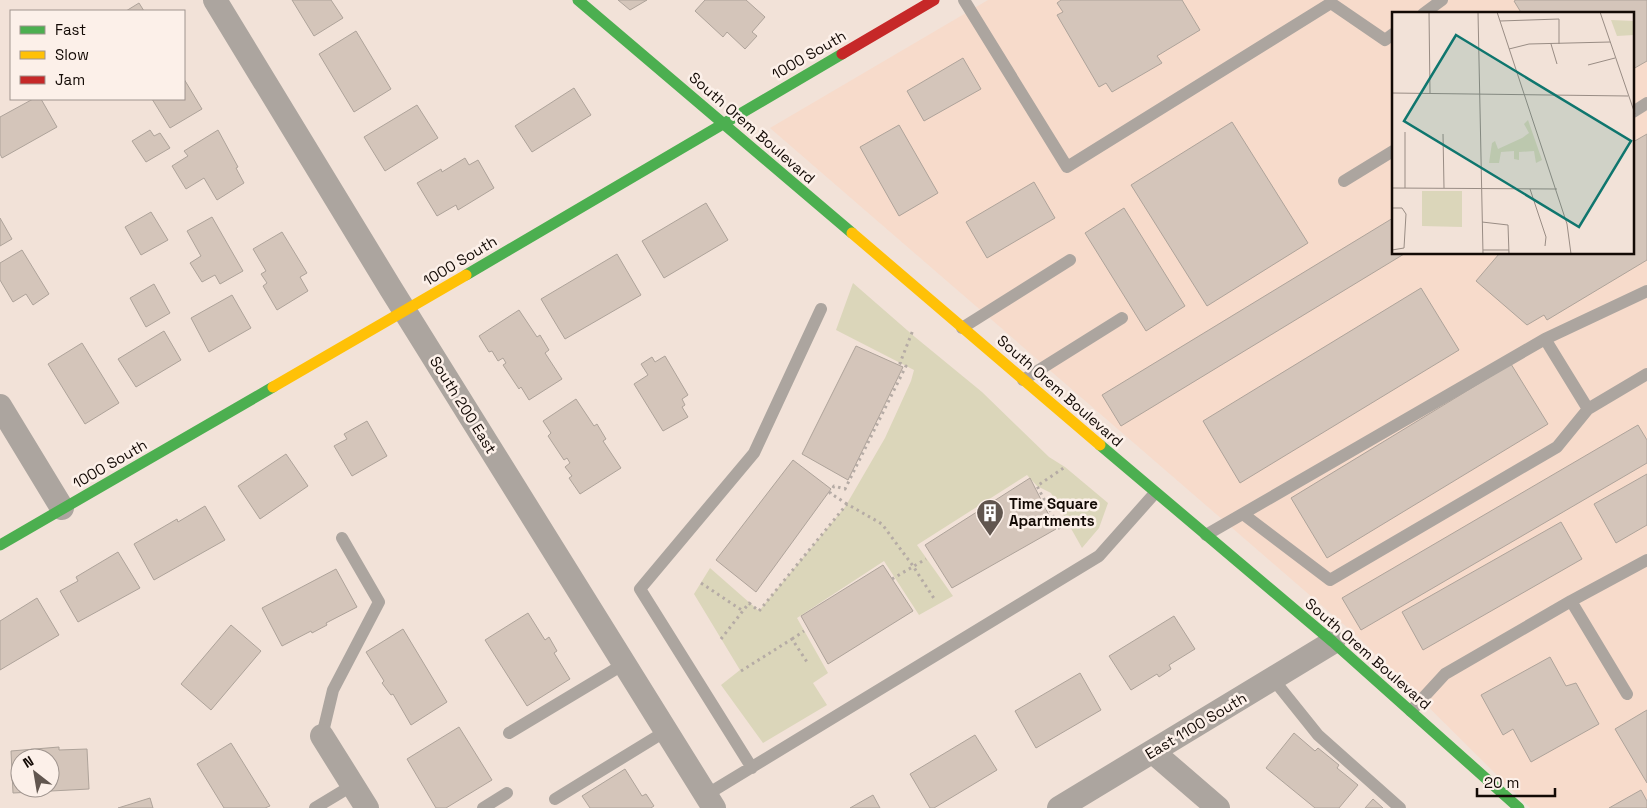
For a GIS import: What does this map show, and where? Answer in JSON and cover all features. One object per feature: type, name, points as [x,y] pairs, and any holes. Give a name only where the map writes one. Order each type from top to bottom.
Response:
[{"type":"street","name":"South 200 East","points":[[215,0],[405,311],[710,801]]},
{"type":"street","name":"South Orem Boulevard","points":[[578,0],[1155,493],[1333,642],[1519,808]]},
{"type":"street","name":"1000 South","points":[[0,544],[405,311],[934,0]]},
{"type":"street","points":[[0,406],[62,508]]},
{"type":"street","name":"East 1100 South","points":[[1059,808],[1333,642]]},
{"type":"street","points":[[322,736],[367,808]]},
{"type":"street","points":[[1153,752],[1218,808]]},
{"type":"lane","points":[[964,0],[1067,167],[1329,1],[1390,40]]},
{"type":"lane","points":[[1425,12],[1442,0]]},
{"type":"lane","points":[[1634,111],[1647,103]]},
{"type":"lane","points":[[1344,181],[1392,152]]},
{"type":"lane","points":[[962,328],[1070,260]]},
{"type":"lane","points":[[1206,535],[1544,339],[1647,291]]},
{"type":"lane","points":[[752,768],[640,589],[754,453],[820,308]]},
{"type":"lane","points":[[1023,380],[1122,318]]},
{"type":"lane","points":[[1544,339],[1588,410]]},
{"type":"lane","points":[[1243,514],[1330,580],[1557,447],[1588,410],[1647,374]]},
{"type":"lane","points":[[710,801],[752,768],[1099,556],[1155,493]]},
{"type":"lane","points":[[322,736],[333,690],[379,602],[342,538]]},
{"type":"lane","points":[[1411,711],[1445,674],[1571,601],[1647,560]]},
{"type":"lane","points":[[1571,601],[1627,694]]},
{"type":"lane","points":[[509,733],[624,664]]},
{"type":"lane","points":[[1273,679],[1318,735],[1400,808]]},
{"type":"lane","points":[[555,799],[666,731]]},
{"type":"lane","points":[[315,808],[353,785]]},
{"type":"lane","points":[[483,808],[507,793]]},
{"type":"path","points":[[913,330],[900,363],[906,366],[845,490],[834,486],[830,493],[882,524],[935,600]]},
{"type":"path","points":[[1060,529],[1037,486],[1065,467]]},
{"type":"path","points":[[721,638],[749,603],[759,611],[847,504]]},
{"type":"path","points":[[892,579],[926,559]]},
{"type":"path","points":[[701,583],[743,611]]},
{"type":"path","points":[[741,671],[804,632]]},
{"type":"path","points":[[792,639],[807,662]]},
{"type":"shaded area","points":[[988,0],[1647,0],[1647,808],[1530,808],[1357,636],[770,128]]},
{"type":"shaded area","name":"Time Square Apartments","points":[[853,283],[982,392],[1049,457],[1065,467],[1108,503],[1099,528],[1082,548],[1051,493],[1037,486],[1027,475],[917,545],[953,596],[919,615],[884,561],[797,618],[828,673],[813,683],[827,705],[763,743],[721,685],[740,670],[694,594],[710,568],[759,611],[845,507],[885,438],[911,381],[914,370],[836,330]]},
{"type":"building","points":[[292,0],[331,0],[343,18],[314,36]]},
{"type":"building","points":[[618,0],[647,0],[630,10]]},
{"type":"building","points":[[705,0],[746,0],[765,17],[752,32],[757,36],[745,49],[727,32],[723,37],[695,11]]},
{"type":"building","points":[[1061,0],[1182,0],[1200,30],[1157,56],[1162,63],[1112,92],[1106,83],[1099,87],[1057,15],[1063,12],[1057,3]]},
{"type":"building","points":[[1647,0],[1647,61],[1634,68],[1634,12],[1521,12],[1514,1]]},
{"type":"building","points":[[139,3],[143,10],[128,10]]},
{"type":"building","points":[[356,31],[391,89],[354,112],[319,54]]},
{"type":"building","points":[[963,58],[981,89],[924,121],[907,91]]},
{"type":"building","points":[[185,81],[202,109],[170,128],[153,100],[185,100]]},
{"type":"building","points":[[574,88],[591,115],[532,152],[515,126]]},
{"type":"building","points":[[31,100],[42,100],[57,127],[2,158],[0,154],[0,117]]},
{"type":"building","points":[[417,105],[438,138],[385,171],[364,137]]},
{"type":"building","points":[[1232,122],[1308,243],[1207,306],[1131,185]]},
{"type":"building","points":[[899,125],[938,193],[899,216],[860,147]]},
{"type":"building","points":[[150,130],[154,136],[160,133],[170,148],[146,162],[132,141]]},
{"type":"building","points":[[218,130],[238,167],[236,168],[244,183],[217,200],[204,178],[186,189],[172,166],[188,156],[184,151]]},
{"type":"building","points":[[1647,134],[1647,260],[1547,320],[1544,315],[1527,325],[1476,281],[1498,255],[1634,255],[1634,141]]},
{"type":"building","points":[[465,158],[469,165],[478,160],[494,188],[458,210],[456,205],[437,216],[417,183],[441,169],[442,172]]},
{"type":"building","points":[[1034,182],[1055,218],[987,258],[966,222]]},
{"type":"building","points":[[706,203],[728,240],[664,278],[642,241]]},
{"type":"building","points":[[1124,208],[1185,306],[1146,331],[1085,233]]},
{"type":"building","points":[[151,212],[168,240],[141,255],[125,227]]},
{"type":"building","points":[[212,217],[243,271],[220,284],[215,275],[202,282],[190,263],[201,256],[187,231]]},
{"type":"building","points":[[0,218],[12,239],[0,246]]},
{"type":"building","points":[[1392,219],[1392,255],[1402,255],[1121,426],[1102,395]]},
{"type":"building","points":[[282,232],[307,273],[300,277],[308,291],[277,310],[263,286],[267,283],[261,274],[266,271],[253,249]]},
{"type":"building","points":[[22,250],[49,294],[33,305],[26,294],[13,302],[0,280],[0,263]]},
{"type":"building","points":[[617,254],[641,295],[565,339],[541,299]]},
{"type":"building","points":[[154,284],[170,313],[146,327],[130,298]]},
{"type":"building","points":[[1421,288],[1459,350],[1240,483],[1203,421]]},
{"type":"building","points":[[232,295],[251,328],[209,352],[191,318]]},
{"type":"building","points":[[519,310],[537,337],[540,335],[549,350],[545,353],[562,379],[529,400],[503,365],[506,363],[503,358],[498,361],[492,351],[489,352],[479,336]]},
{"type":"building","points":[[164,331],[181,360],[136,387],[118,359]]},
{"type":"building","points":[[82,343],[119,403],[85,424],[48,364]]},
{"type":"building","points":[[856,346],[903,367],[848,480],[802,454]]},
{"type":"building","points":[[665,356],[688,395],[682,399],[685,405],[682,407],[688,417],[663,431],[634,384],[648,375],[641,364],[652,357],[655,362]]},
{"type":"building","points":[[1511,364],[1548,424],[1327,558],[1291,498]]},
{"type":"building","points":[[576,399],[594,426],[597,424],[606,439],[603,441],[621,468],[580,494],[569,478],[572,476],[565,467],[570,463],[567,458],[564,460],[548,436],[551,433],[543,421]]},
{"type":"building","points":[[367,421],[387,456],[352,476],[334,446],[347,439],[344,434]]},
{"type":"building","points":[[1638,425],[1647,440],[1647,463],[1361,630],[1342,598]]},
{"type":"building","points":[[286,454],[308,486],[260,519],[238,486]]},
{"type":"building","points":[[793,460],[831,489],[756,592],[716,560]]},
{"type":"building","points":[[1647,474],[1647,525],[1616,543],[1594,504]]},
{"type":"building","name":"Time Square Apartments","points":[[1030,478],[1056,529],[952,588],[925,545]]},
{"type":"building","points":[[205,506],[225,540],[154,580],[134,544],[177,519],[178,522]]},
{"type":"building","points":[[1561,522],[1582,559],[1423,650],[1402,612]]},
{"type":"building","points":[[118,552],[140,588],[78,622],[60,591],[78,581],[76,577]]},
{"type":"building","points":[[883,565],[913,611],[828,664],[801,616]]},
{"type":"building","points":[[336,569],[357,607],[326,623],[327,625],[312,633],[311,631],[282,646],[262,608]]},
{"type":"building","points":[[37,598],[59,635],[0,670],[0,621]]},
{"type":"building","points":[[528,613],[545,640],[549,637],[557,651],[554,653],[570,679],[527,706],[485,640]]},
{"type":"building","points":[[1174,616],[1195,649],[1169,665],[1171,669],[1159,677],[1157,674],[1131,690],[1109,656]]},
{"type":"building","points":[[231,625],[261,651],[211,710],[181,684]]},
{"type":"building","points":[[403,629],[447,702],[411,725],[393,694],[391,695],[382,683],[384,681],[366,652]]},
{"type":"building","points":[[1550,657],[1566,686],[1576,683],[1599,724],[1531,762],[1513,729],[1503,735],[1481,695]]},
{"type":"building","points":[[1080,673],[1101,710],[1036,748],[1015,711]]},
{"type":"building","points":[[1647,710],[1647,783],[1615,729]]},
{"type":"building","points":[[459,727],[492,780],[446,808],[436,808],[407,759]]},
{"type":"building","points":[[1294,733],[1315,751],[1318,748],[1339,765],[1337,768],[1358,785],[1339,808],[1315,808],[1266,768]]},
{"type":"building","points":[[975,735],[997,770],[934,808],[930,808],[910,774]]},
{"type":"building","points":[[231,743],[270,806],[265,808],[224,808],[197,764]]},
{"type":"building","points":[[87,749],[89,789],[60,791],[60,750]]},
{"type":"building","points":[[625,769],[642,796],[646,794],[654,806],[651,808],[590,808],[582,796]]},
{"type":"building","points":[[1641,790],[1647,801],[1647,808],[1609,808]]},
{"type":"building","points":[[873,795],[880,808],[850,808]]},
{"type":"building","points":[[150,798],[153,808],[118,808]]},
{"type":"building","points":[[1373,799],[1383,808],[1365,808]]},
{"type":"traffic: fast","points":[[578,0],[852,233]]},
{"type":"traffic: fast","points":[[466,275],[842,54]]},
{"type":"traffic: fast","points":[[0,545],[273,387]]},
{"type":"traffic: fast","points":[[1100,445],[1333,642],[1519,808]]},
{"type":"traffic: slow","points":[[852,233],[1100,445]]},
{"type":"traffic: slow","points":[[273,387],[466,275]]},
{"type":"traffic: jam","points":[[842,54],[934,0]]},
{"type":"place","name":"Time Square Apartments","points":[[990,537]]}]
